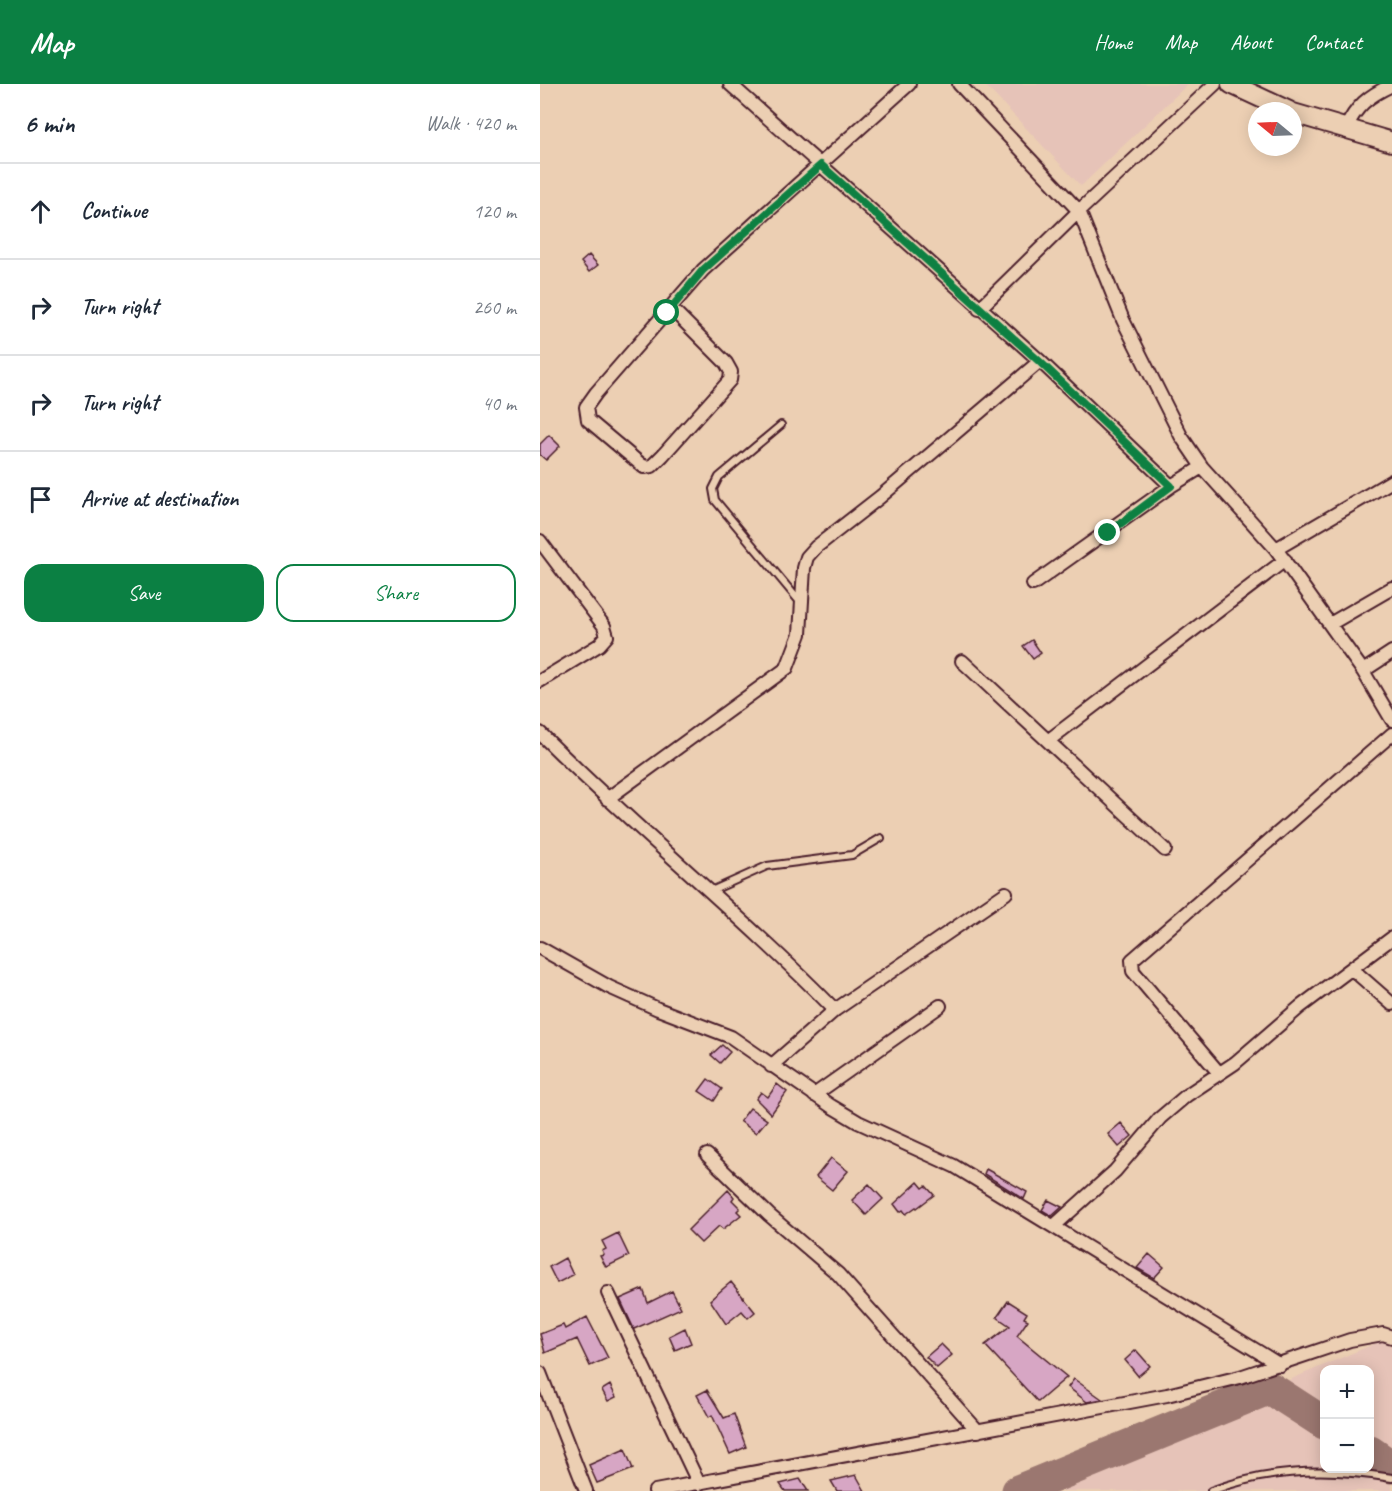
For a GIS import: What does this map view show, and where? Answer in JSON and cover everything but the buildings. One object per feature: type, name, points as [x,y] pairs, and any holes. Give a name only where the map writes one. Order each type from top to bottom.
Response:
[{"type":"main road","points":[[1231,84],[1270,102]]},
{"type":"main road","points":[[1302,116],[1392,142]]},
{"type":"street","points":[[730,84],[1040,362],[1171,486]]},
{"type":"street","points":[[671,308],[726,363],[731,372],[730,380],[663,455],[652,466],[644,467],[588,420],[586,408],[703,270],[909,84]]},
{"type":"street","points":[[959,84],[1078,211],[1123,320],[1181,436],[1203,466],[1285,560],[1364,672],[1392,720]]},
{"type":"street","points":[[980,309],[1078,211],[1215,84]]},
{"type":"street","points":[[1344,130],[1359,104],[1366,97],[1392,85]]},
{"type":"street","points":[[607,800],[787,668],[800,634],[804,568],[807,558],[816,547],[880,497],[1040,362]]},
{"type":"street","points":[[1033,584],[1108,533],[1171,486],[1203,466]]},
{"type":"street","points":[[1276,549],[1392,481]]},
{"type":"street","points":[[540,541],[604,626],[607,636],[598,645],[540,681]]},
{"type":"street","points":[[1049,740],[1285,560]]},
{"type":"street","points":[[1330,624],[1392,588]]},
{"type":"street","points":[[1364,672],[1392,652]]},
{"type":"street","points":[[962,661],[1165,850]]},
{"type":"street","points":[[540,733],[607,800],[836,1010]]},
{"type":"street","points":[[1219,1073],[1133,971],[1131,960],[1392,734]]},
{"type":"street","points":[[771,1066],[836,1010],[1006,893]]},
{"type":"street","points":[[1054,1226],[1115,1171],[1160,1118],[1187,1095],[1235,1063],[1300,1007],[1392,938]]},
{"type":"street","points":[[540,948],[609,987],[658,1009],[732,1037],[771,1066],[858,1122],[954,1166],[1280,1365]]},
{"type":"street","points":[[1352,969],[1392,1004]]},
{"type":"street","points":[[814,1095],[940,1006]]},
{"type":"street","points":[[707,1155],[769,1215],[834,1269],[978,1431]]},
{"type":"street","points":[[608,1293],[699,1484]]},
{"type":"street","points":[[655,1491],[1167,1395],[1280,1365],[1350,1340],[1383,1334],[1392,1337]]},
{"type":"street","points":[[540,1373],[586,1491]]},
{"type":"lane","points":[[780,425],[719,477],[713,489],[715,500],[803,605]]},
{"type":"lane","points":[[709,892],[766,866],[852,855],[881,838]]},
{"type":"lane","points":[[1211,1491],[1248,1479],[1296,1471],[1344,1471],[1392,1478]]},
{"type":"shaded area","points":[[984,84],[1188,84],[1081,186]]},
{"type":"shaded area","points":[[1381,1341],[1392,1346],[1392,1491],[1015,1491],[1268,1385],[1270,1388],[1320,1367],[1320,1473],[1374,1473],[1374,1365],[1324,1365]]},
{"type":"taxiway","points":[[1018,1491],[1270,1388],[1320,1420]]},
{"type":"taxiway","points":[[1374,1455],[1392,1467]]},
{"type":"route","points":[[667,313],[689,285],[719,254],[821,165],[1040,362],[1171,486],[1108,533]]}]
